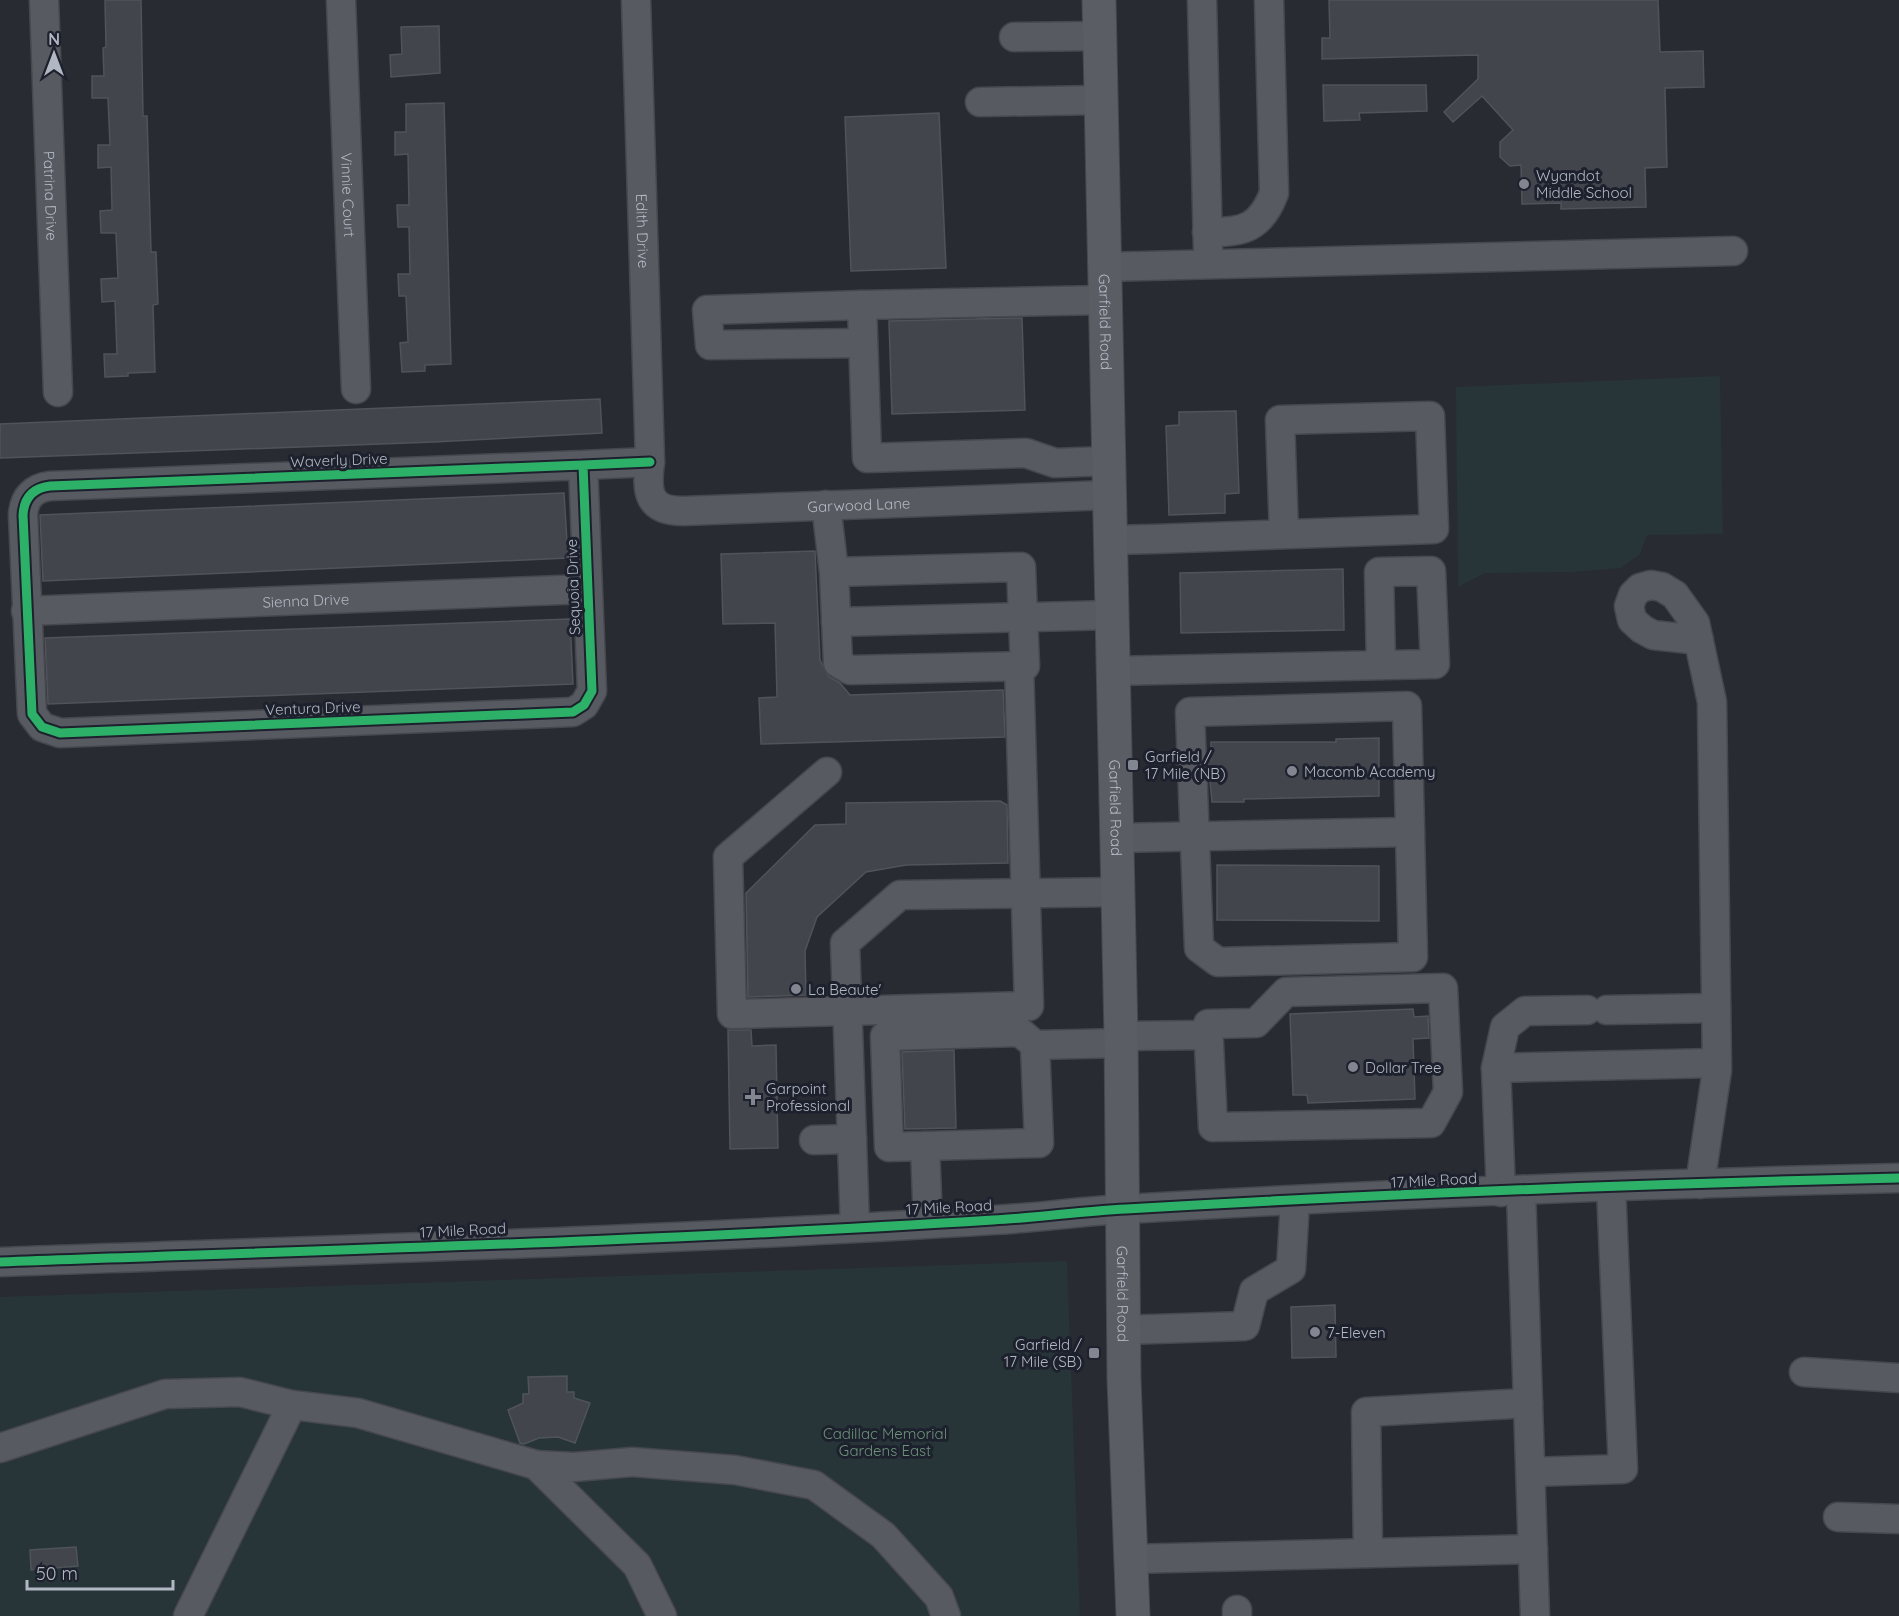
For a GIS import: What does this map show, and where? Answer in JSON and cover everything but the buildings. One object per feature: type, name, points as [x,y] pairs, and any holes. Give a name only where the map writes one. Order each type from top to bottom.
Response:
[{"type":"main road","name":"Garfield Road","points":[[1099,0],[1121,1039],[1124,1330],[1129,1559],[1133,1616]]},
{"type":"street","name":"Patrina Drive","points":[[44,0],[58,392]]},
{"type":"street","name":"Vinnie Court","points":[[341,0],[356,389]]},
{"type":"street","name":"Edith Drive","points":[[636,0],[650,462]]},
{"type":"street","points":[[1202,0],[1208,264]]},
{"type":"street","points":[[1208,232],[1244,230],[1259,220],[1269,207],[1274,193],[1269,0]]},
{"type":"street","points":[[1014,37],[1099,36]]},
{"type":"street","points":[[980,102],[1101,100]]},
{"type":"street","points":[[1103,267],[1733,251]]},
{"type":"street","points":[[863,344],[710,345],[706,310],[1104,300]]},
{"type":"street","points":[[862,305],[867,458],[1026,453],[1055,463],[1108,461]]},
{"type":"street","points":[[1110,540],[1434,529],[1430,416],[1280,420],[1284,534]]},
{"type":"street","name":"Waverly Drive","points":[[26,611],[24,506],[32,493],[50,486],[650,462]]},
{"type":"street","name":"Garwood Lane","points":[[650,462],[647,483],[649,493],[655,504],[665,511],[1108,495]]},
{"type":"street","name":"Sequoia Drive","points":[[583,465],[591,691],[584,705]]},
{"type":"street","points":[[826,505],[834,572],[838,663],[850,670],[1025,666],[1022,567],[834,572]]},
{"type":"street","name":"Sienna Drive","points":[[26,611],[587,589]]},
{"type":"street","name":"Ventura Drive","points":[[26,611],[30,705],[35,721],[42,727],[60,733],[561,714],[573,712],[584,705]]},
{"type":"street","points":[[836,622],[1111,615]]},
{"type":"street","points":[[1699,640],[1713,702],[1716,1008],[1716,1063],[1700,1184]]},
{"type":"street","points":[[1112,671],[1381,665]]},
{"type":"street","points":[[827,772],[728,857],[732,1014],[848,1013],[1029,1006],[1019,666]]},
{"type":"street","points":[[1407,706],[1410,831],[1413,957],[1218,962],[1199,948],[1190,712],[1407,706]]},
{"type":"street","points":[[1117,838],[1410,831]]},
{"type":"street","points":[[855,1227],[845,943],[900,895],[1118,892]]},
{"type":"street","points":[[1443,988],[1448,1092],[1431,1123],[1213,1127],[1208,1035],[1208,1024],[1256,1023],[1286,992],[1443,988]]},
{"type":"street","points":[[1535,1616],[1528,1403],[1511,1192],[1496,1068],[1505,1027],[1525,1011],[1716,1008]]},
{"type":"street","points":[[1035,1045],[1039,1143],[889,1147],[885,1036],[1020,1032],[1035,1045],[1208,1035]]},
{"type":"street","points":[[1496,1068],[1716,1063]]},
{"type":"street","points":[[814,1140],[852,1139]]},
{"type":"street","points":[[925,1146],[928,1223]]},
{"type":"street","name":"17 Mile Road","points":[[0,1263],[855,1227],[1123,1209],[1295,1201],[1611,1187],[1899,1178]]},
{"type":"street","points":[[1531,1472],[1623,1469],[1611,1187]]},
{"type":"street","points":[[1124,1330],[1245,1326],[1254,1292],[1291,1269],[1295,1201]]},
{"type":"street","points":[[1804,1372],[1899,1378]]},
{"type":"street","points":[[0,1448],[165,1394],[240,1392],[292,1405],[358,1413],[537,1465],[574,1467],[633,1462],[735,1470],[814,1485],[883,1535],[939,1597],[946,1616]]},
{"type":"street","points":[[1368,1553],[1366,1412],[1528,1403]]},
{"type":"street","points":[[189,1616],[292,1405]]},
{"type":"street","points":[[537,1465],[637,1566],[662,1616]]},
{"type":"street","points":[[1838,1517],[1899,1519]]},
{"type":"street","points":[[1129,1559],[1533,1549]]},
{"type":"green space","points":[[1720,376],[1723,534],[1647,535],[1640,554],[1621,568],[1570,572],[1485,573],[1458,587],[1456,387]]},
{"type":"green space","name":"Cadillac Memorial Gardens East","points":[[1067,1261],[1080,1616],[0,1616],[0,1297]]},
{"type":"cycle path","points":[[583,465],[592,691],[584,705],[573,712],[60,733],[42,727],[32,714],[23,515],[28,499],[39,489],[50,486],[650,462]]},
{"type":"cycle path","points":[[0,1262],[745,1234],[1010,1219],[1109,1210],[1415,1194],[1899,1178]]},
{"type":"place","name":"Wyandot Middle School","points":[[1524,184]]},
{"type":"place","name":"Garfield / 17 Mile (NB)","points":[[1133,765]]},
{"type":"place","name":"Macomb Academy","points":[[1292,771]]},
{"type":"place","name":"La Beaute'","points":[[796,989]]},
{"type":"place","name":"Dollar Tree","points":[[1353,1067]]},
{"type":"place","name":"Garpoint Professional","points":[[753,1097]]},
{"type":"place","name":"7-Eleven","points":[[1315,1332]]},
{"type":"place","name":"Garfield / 17 Mile (SB)","points":[[1094,1353]]}]
